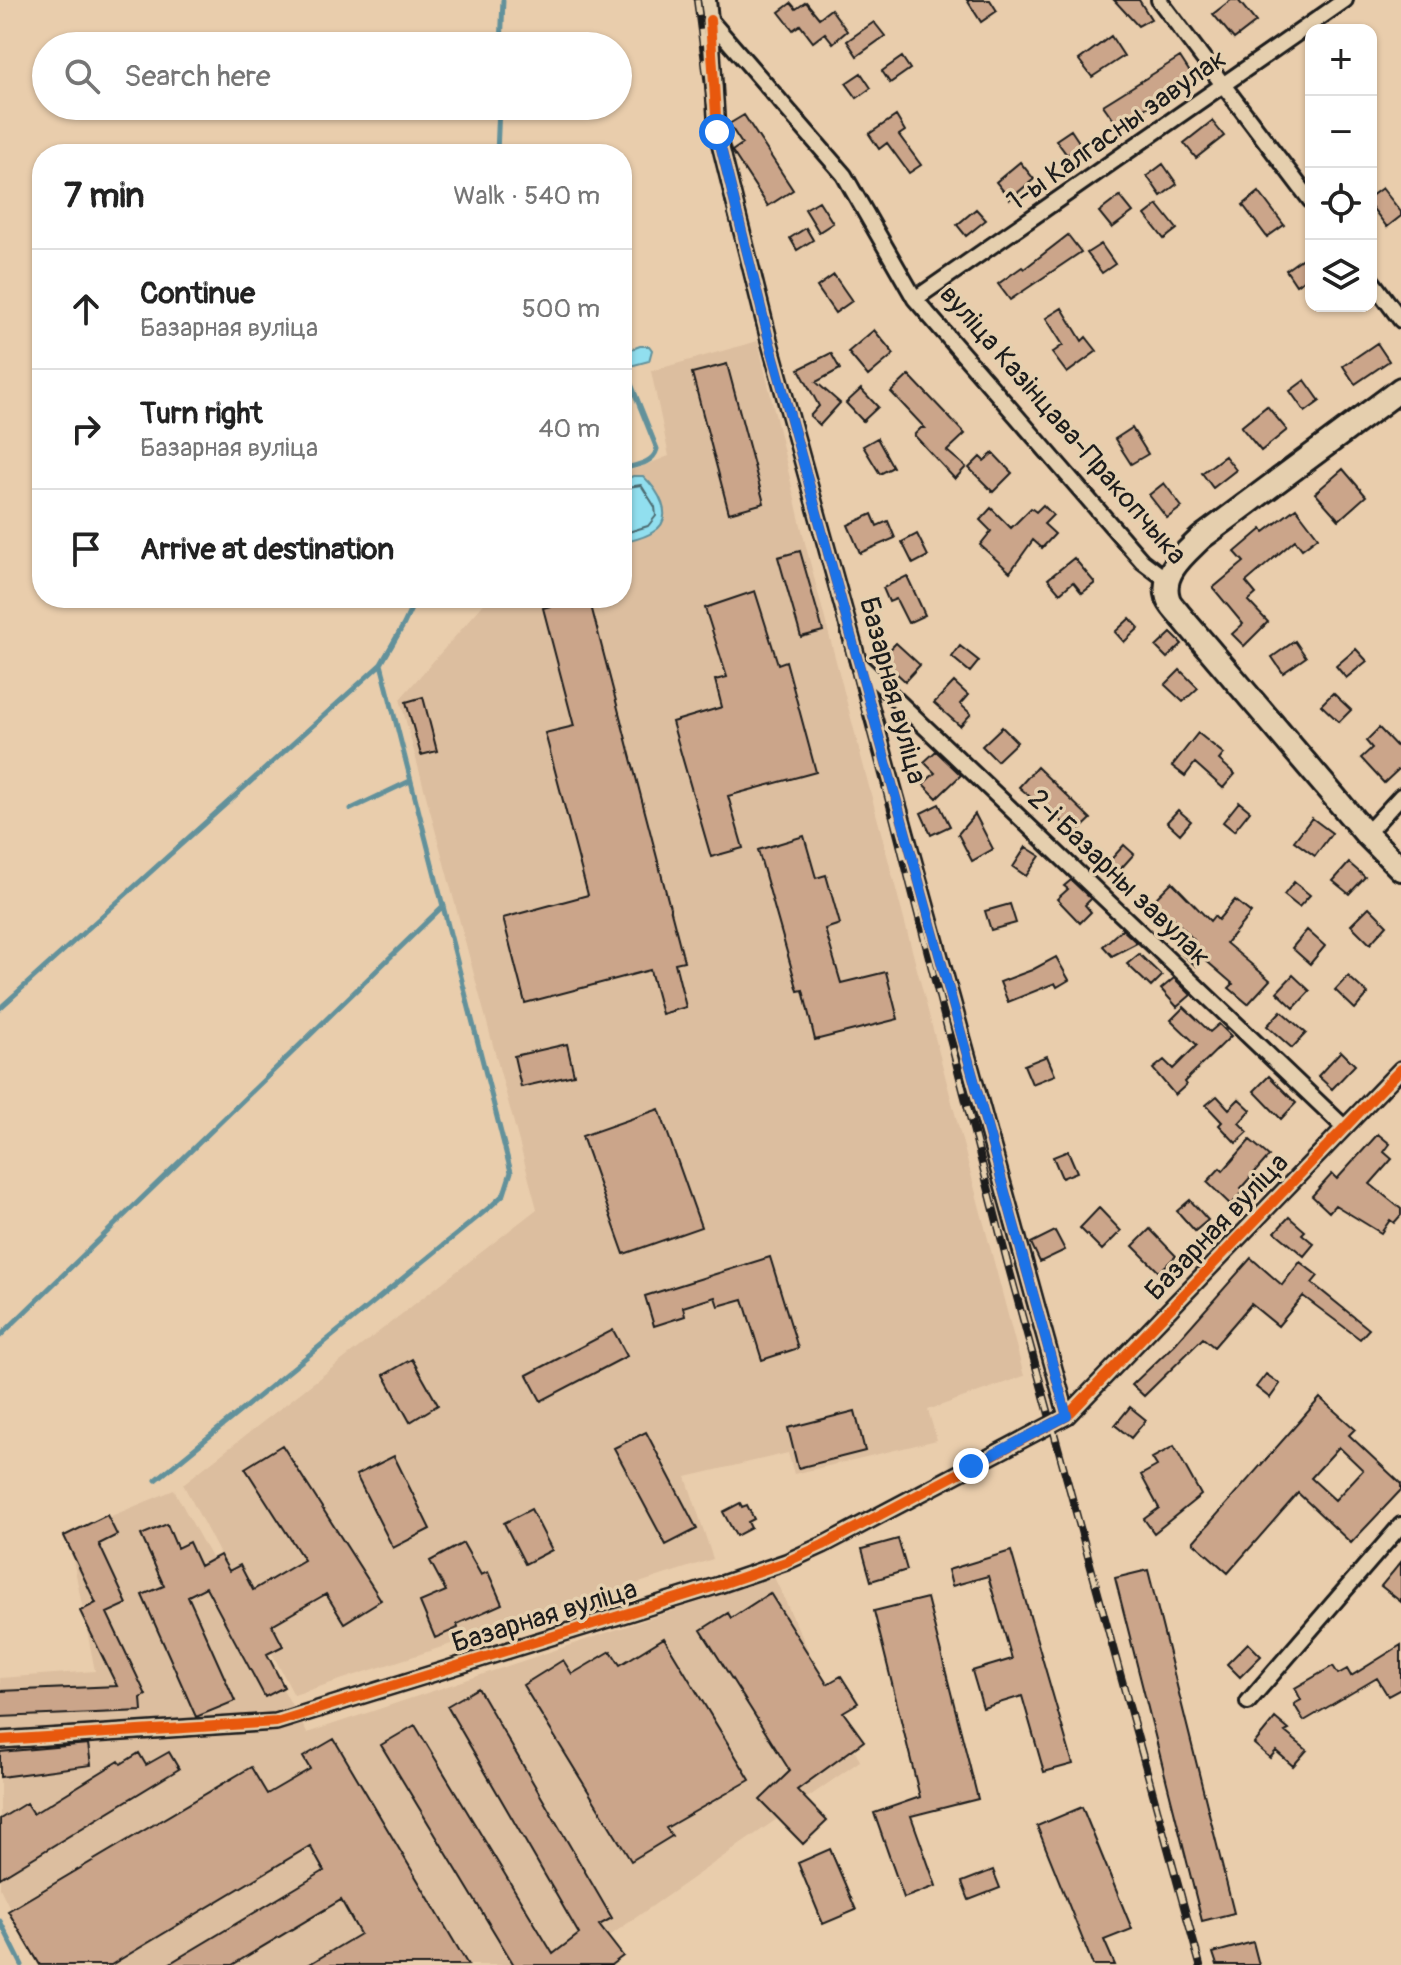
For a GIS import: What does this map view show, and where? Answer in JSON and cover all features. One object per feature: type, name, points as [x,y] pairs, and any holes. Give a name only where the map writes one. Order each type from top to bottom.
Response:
[{"type":"street","points":[[708,0],[710,20]]},
{"type":"street","points":[[1159,0],[1305,193]]},
{"type":"street","name":"1-ы Калгасны завулак","points":[[915,299],[1345,0]]},
{"type":"street","name":"вуліца Казінцава-Пракопчыка","points":[[710,20],[844,175],[915,299],[1142,561],[1167,580],[1168,598],[1179,614],[1366,834],[1401,869]]},
{"type":"street","name":"Базарная вуліца","points":[[710,20],[717,132],[768,336],[1067,1416]]},
{"type":"street","points":[[1377,288],[1401,320]]},
{"type":"street","points":[[1167,580],[1179,559],[1201,538],[1401,389]]},
{"type":"street","name":"2-і Базарны завулак","points":[[860,665],[1344,1127]]},
{"type":"street","points":[[1366,834],[1401,796]]},
{"type":"street","name":"Базарная вуліца","points":[[0,1740],[276,1722],[786,1562],[868,1523],[1067,1416],[1401,1069]]},
{"type":"street","points":[[1248,1702],[1401,1525]]},
{"type":"shaded area","points":[[758,341],[806,547],[1024,1376],[928,1410],[937,1440],[794,1474],[788,1453],[686,1477],[713,1559],[294,1695],[183,1484],[537,1209],[400,699],[480,608],[632,608],[632,470],[669,456],[651,371]]},
{"type":"shaded area","points":[[174,1490],[307,1733],[774,1577],[860,1761],[568,1965],[38,1965],[0,1888],[0,1678],[95,1671],[68,1534]]},
{"type":"water","points":[[649,346],[652,350],[649,361],[632,366],[632,349]]},
{"type":"water","points":[[632,476],[643,476],[654,488],[662,504],[664,519],[650,534],[632,540]]},
{"type":"building","points":[[967,0],[990,0],[997,11],[981,22]]},
{"type":"building","points":[[1114,0],[1139,0],[1151,19],[1138,26]]},
{"type":"building","points":[[1231,0],[1238,0],[1256,22],[1234,39],[1213,14]]},
{"type":"building","points":[[806,2],[819,18],[831,9],[847,31],[833,43],[825,33],[813,42],[800,25],[793,30],[779,12],[791,3],[796,9]]},
{"type":"building","points":[[874,22],[885,36],[857,56],[847,41]]},
{"type":"building","points":[[1111,36],[1124,56],[1092,77],[1079,60]]},
{"type":"building","points":[[902,57],[910,69],[890,83],[882,71]]},
{"type":"building","points":[[1180,57],[1193,77],[1118,126],[1103,105]]},
{"type":"building","points":[[861,73],[871,88],[857,98],[846,83]]},
{"type":"building","points":[[744,115],[793,190],[768,206],[732,151],[742,144],[729,124]]},
{"type":"building","points":[[896,116],[905,131],[899,135],[921,165],[909,173],[887,143],[879,149],[869,134]]},
{"type":"building","points":[[1212,121],[1224,136],[1196,158],[1184,143]]},
{"type":"building","points":[[1071,130],[1081,145],[1067,155],[1056,140]]},
{"type":"building","points":[[1020,162],[1034,179],[1010,199],[996,182]]},
{"type":"building","points":[[1163,164],[1177,184],[1161,196],[1147,176]]},
{"type":"building","points":[[1382,188],[1401,212],[1401,216],[1387,227],[1377,214],[1377,192]]},
{"type":"building","points":[[1259,192],[1284,225],[1267,237],[1243,205]]},
{"type":"building","points":[[1120,196],[1133,212],[1112,228],[1099,212]]},
{"type":"building","points":[[819,201],[833,223],[819,232],[805,209]]},
{"type":"building","points":[[1158,205],[1177,229],[1164,239],[1145,215]]},
{"type":"building","points":[[976,209],[986,220],[966,236],[957,225]]},
{"type":"building","points":[[806,228],[813,240],[797,250],[790,238]]},
{"type":"building","points":[[1068,235],[1081,252],[1010,300],[998,284],[1022,267],[1024,269]]},
{"type":"building","points":[[1101,244],[1115,264],[1102,273],[1087,253]]},
{"type":"building","points":[[1305,256],[1305,279],[1296,285],[1286,270]]},
{"type":"building","points":[[834,275],[852,301],[835,313],[817,287]]},
{"type":"building","points":[[1062,308],[1082,341],[1086,337],[1097,351],[1067,373],[1052,353],[1063,345],[1046,318]]},
{"type":"building","points":[[874,330],[894,354],[868,376],[848,352]]},
{"type":"building","points":[[1377,343],[1389,361],[1355,384],[1343,366]]},
{"type":"building","points":[[831,353],[840,369],[816,382],[840,403],[820,425],[810,416],[819,406],[799,369]]},
{"type":"building","points":[[727,364],[764,503],[729,513],[692,373]]},
{"type":"building","points":[[909,375],[965,434],[947,451],[966,467],[955,479],[914,435],[925,428],[891,392]]},
{"type":"building","points":[[1305,380],[1320,401],[1305,412],[1290,391]]},
{"type":"building","points":[[861,389],[878,407],[863,421],[846,403]]},
{"type":"building","points":[[1267,406],[1287,430],[1261,451],[1241,427]]},
{"type":"building","points":[[1132,428],[1148,454],[1131,464],[1115,439]]},
{"type":"building","points":[[877,438],[893,467],[880,474],[863,446]]},
{"type":"building","points":[[993,453],[1012,473],[993,492],[969,468],[980,457],[984,461]]},
{"type":"building","points":[[1225,456],[1236,470],[1213,488],[1202,473]]},
{"type":"building","points":[[1343,469],[1366,496],[1339,520],[1315,493]]},
{"type":"building","points":[[1164,483],[1182,507],[1167,518],[1149,495]]},
{"type":"building","points":[[1043,505],[1053,515],[1044,524],[1055,534],[1042,548],[1033,540],[1010,572],[980,545],[991,531],[980,520],[991,508],[1011,528],[1031,508],[1036,512]]},
{"type":"building","points":[[1296,508],[1318,537],[1302,549],[1295,540],[1246,582],[1256,594],[1248,601],[1268,622],[1244,646],[1232,634],[1243,624],[1213,588],[1244,562],[1235,552],[1262,529],[1264,532]]},
{"type":"building","points":[[872,514],[877,526],[888,521],[895,538],[860,553],[848,525]]},
{"type":"building","points":[[917,534],[928,556],[913,564],[902,542]]},
{"type":"building","points":[[800,551],[823,631],[801,637],[778,557]]},
{"type":"building","points":[[1074,558],[1095,583],[1082,593],[1073,582],[1060,593],[1048,579]]},
{"type":"building","points":[[907,576],[925,615],[908,623],[896,599],[889,602],[883,588]]},
{"type":"building","points":[[755,591],[778,664],[786,661],[816,772],[728,796],[743,848],[711,857],[672,722],[722,707],[715,680],[727,677],[705,608]]},
{"type":"building","points":[[543,608],[592,608],[684,961],[675,963],[686,1007],[662,1014],[650,970],[525,1003],[503,918],[588,895],[545,733],[574,726]]},
{"type":"building","points":[[1130,618],[1139,628],[1124,642],[1115,632]]},
{"type":"building","points":[[1171,633],[1182,644],[1167,658],[1156,647]]},
{"type":"building","points":[[1295,641],[1306,657],[1283,673],[1272,657]]},
{"type":"building","points":[[896,643],[920,665],[905,681],[881,659]]},
{"type":"building","points":[[960,646],[979,661],[970,672],[952,657]]},
{"type":"building","points":[[1356,649],[1367,661],[1346,678],[1336,666]]},
{"type":"building","points":[[1180,670],[1198,688],[1183,702],[1165,685]]},
{"type":"building","points":[[954,682],[968,695],[960,704],[971,714],[960,726],[934,703]]},
{"type":"building","points":[[1333,693],[1351,710],[1339,722],[1321,705]]},
{"type":"building","points":[[423,697],[437,751],[421,755],[406,702]]},
{"type":"building","points":[[1002,727],[1017,742],[997,761],[982,746]]},
{"type":"building","points":[[1379,728],[1401,751],[1401,767],[1384,783],[1361,758],[1372,748],[1366,741]]},
{"type":"building","points":[[1198,733],[1224,754],[1219,760],[1235,774],[1223,788],[1195,763],[1185,776],[1172,766]]},
{"type":"building","points":[[936,751],[961,775],[937,798],[923,784],[935,773],[924,762]]},
{"type":"building","points":[[1037,767],[1091,819],[1074,835],[1041,799],[1037,803],[1019,787]]},
{"type":"building","points":[[1239,802],[1250,811],[1234,831],[1223,822]]},
{"type":"building","points":[[939,804],[950,826],[931,835],[921,813]]},
{"type":"building","points":[[1178,810],[1191,821],[1180,834],[1167,822]]},
{"type":"building","points":[[975,814],[993,849],[972,861],[958,834]]},
{"type":"building","points":[[1312,818],[1332,833],[1315,856],[1294,841]]},
{"type":"building","points":[[804,836],[816,878],[826,875],[840,924],[825,929],[841,983],[886,972],[898,1019],[815,1040],[803,990],[798,991],[758,850]]},
{"type":"building","points":[[1124,845],[1134,854],[1116,874],[1106,865]]},
{"type":"building","points":[[1026,847],[1040,856],[1026,876],[1013,867]]},
{"type":"building","points":[[1349,863],[1365,877],[1349,894],[1333,881]]},
{"type":"building","points":[[1071,880],[1091,899],[1085,905],[1091,912],[1080,923],[1057,899],[1068,889],[1064,886]]},
{"type":"building","points":[[1172,882],[1210,921],[1214,916],[1218,920],[1235,900],[1251,913],[1226,943],[1270,980],[1248,1004],[1229,988],[1233,984],[1203,958],[1196,966],[1182,954],[1194,940],[1172,917],[1163,926],[1145,909]]},
{"type":"building","points":[[1294,882],[1310,895],[1299,907],[1284,895]]},
{"type":"building","points":[[1010,904],[1016,923],[991,930],[985,911]]},
{"type":"building","points":[[1369,907],[1387,925],[1370,944],[1351,925]]},
{"type":"building","points":[[1122,929],[1137,943],[1112,956],[1103,946]]},
{"type":"building","points":[[1307,930],[1325,946],[1310,964],[1292,948]]},
{"type":"building","points":[[1139,954],[1162,976],[1151,987],[1127,964]]},
{"type":"building","points":[[1056,957],[1069,980],[1057,987],[1055,983],[1008,1002],[1000,982]]},
{"type":"building","points":[[1293,975],[1310,991],[1294,1008],[1277,992]]},
{"type":"building","points":[[1348,976],[1368,994],[1355,1009],[1335,990]]},
{"type":"building","points":[[1174,978],[1191,995],[1177,1007],[1161,989]]},
{"type":"building","points":[[1184,1007],[1210,1032],[1219,1024],[1231,1036],[1184,1082],[1186,1085],[1175,1095],[1153,1069],[1164,1060],[1173,1069],[1197,1045],[1171,1020]]},
{"type":"building","points":[[1281,1011],[1306,1033],[1292,1048],[1267,1026]]},
{"type":"building","points":[[567,1044],[574,1075],[521,1087],[514,1056]]},
{"type":"building","points":[[1341,1051],[1355,1065],[1332,1089],[1318,1076]]},
{"type":"building","points":[[1047,1056],[1055,1075],[1032,1084],[1024,1065]]},
{"type":"building","points":[[1269,1076],[1296,1103],[1281,1119],[1254,1091]]},
{"type":"building","points":[[1217,1096],[1229,1109],[1239,1099],[1251,1110],[1239,1123],[1248,1132],[1236,1143],[1206,1105]]},
{"type":"building","points":[[659,1109],[701,1227],[624,1254],[582,1136]]},
{"type":"building","points":[[1378,1134],[1390,1144],[1384,1152],[1392,1159],[1370,1184],[1401,1209],[1401,1215],[1394,1223],[1390,1220],[1381,1233],[1335,1205],[1329,1212],[1312,1196],[1332,1174],[1337,1179]]},
{"type":"building","points":[[1250,1140],[1269,1156],[1241,1188],[1244,1191],[1231,1205],[1207,1182],[1220,1168],[1223,1171]]},
{"type":"building","points":[[1068,1151],[1077,1172],[1062,1178],[1053,1157]]},
{"type":"building","points":[[1190,1200],[1208,1220],[1195,1231],[1177,1211]]},
{"type":"building","points":[[1099,1208],[1121,1231],[1102,1250],[1080,1228]]},
{"type":"building","points":[[1289,1217],[1314,1244],[1304,1256],[1275,1232]]},
{"type":"building","points":[[1150,1229],[1176,1256],[1159,1272],[1133,1246]]},
{"type":"building","points":[[1055,1231],[1065,1250],[1040,1262],[1031,1243]]},
{"type":"building","points":[[770,1257],[798,1348],[762,1360],[743,1299],[718,1306],[715,1297],[683,1307],[685,1316],[654,1326],[645,1296]]},
{"type":"building","points":[[1251,1258],[1282,1285],[1300,1262],[1318,1276],[1312,1283],[1369,1329],[1360,1339],[1303,1296],[1278,1326],[1251,1304],[1214,1347],[1203,1338],[1144,1396],[1132,1385],[1175,1344]]},
{"type":"building","points":[[613,1330],[627,1356],[541,1401],[527,1375]]},
{"type":"building","points":[[412,1359],[438,1405],[410,1422],[384,1375]]},
{"type":"building","points":[[1266,1374],[1280,1384],[1270,1398],[1256,1387]]},
{"type":"building","points":[[1320,1398],[1355,1429],[1349,1435],[1401,1484],[1401,1490],[1351,1543],[1298,1493],[1228,1573],[1193,1542]],"holes":[[[1339,1447],[1363,1470],[1335,1500],[1311,1478]]]},
{"type":"building","points":[[1130,1407],[1146,1420],[1131,1438],[1115,1425]]},
{"type":"building","points":[[855,1411],[865,1451],[798,1468],[788,1428]]},
{"type":"building","points":[[646,1432],[697,1529],[666,1545],[614,1448]]},
{"type":"building","points":[[282,1445],[381,1600],[344,1623],[326,1594],[272,1625],[283,1646],[267,1654],[284,1687],[265,1697],[206,1587],[188,1596],[235,1701],[196,1717],[142,1595],[164,1586],[141,1535],[167,1524],[177,1548],[189,1542],[200,1566],[220,1555],[229,1571],[240,1565],[253,1590],[304,1560],[245,1468]]},
{"type":"building","points":[[1174,1446],[1201,1495],[1154,1533],[1144,1519],[1159,1508],[1141,1475],[1157,1466],[1152,1458]]},
{"type":"building","points":[[394,1456],[430,1529],[393,1548],[356,1475]]},
{"type":"building","points":[[740,1503],[742,1507],[747,1505],[754,1519],[748,1522],[751,1528],[736,1536],[723,1512]]},
{"type":"building","points":[[531,1509],[552,1550],[525,1564],[504,1523]]},
{"type":"building","points":[[107,1515],[117,1535],[99,1544],[127,1604],[107,1613],[146,1695],[141,1698],[142,1711],[0,1717],[0,1691],[117,1686],[80,1611],[96,1603],[64,1536]]},
{"type":"building","points":[[898,1539],[907,1570],[871,1581],[862,1549]]},
{"type":"building","points":[[463,1543],[481,1575],[488,1572],[502,1604],[457,1624],[458,1628],[435,1638],[420,1602],[446,1591],[430,1561]]},
{"type":"building","points":[[1011,1551],[1073,1764],[1044,1772],[1022,1696],[983,1708],[972,1671],[1012,1659],[988,1576],[952,1586],[948,1570]]},
{"type":"building","points":[[1401,1562],[1401,1602],[1381,1586]]},
{"type":"building","points":[[1148,1570],[1234,1913],[1202,1921],[1115,1578]]},
{"type":"building","points":[[770,1593],[827,1684],[841,1676],[858,1703],[843,1712],[864,1741],[797,1790],[827,1821],[803,1844],[760,1800],[790,1771],[701,1630],[728,1613],[731,1618]]},
{"type":"building","points":[[927,1598],[978,1799],[911,1816],[936,1886],[904,1898],[874,1813],[920,1797],[874,1611]]},
{"type":"building","points":[[664,1638],[750,1780],[666,1828],[672,1836],[631,1861],[523,1685],[563,1660],[572,1674],[611,1651],[620,1665]]},
{"type":"building","points":[[1248,1643],[1261,1656],[1240,1677],[1227,1664]]},
{"type":"building","points":[[1401,1645],[1401,1689],[1388,1696],[1377,1678],[1304,1721],[1294,1704],[1301,1700],[1295,1688],[1333,1666],[1338,1674],[1347,1669],[1351,1676]]},
{"type":"building","points":[[478,1688],[612,1918],[599,1925],[623,1956],[611,1965],[514,1965],[381,1745],[415,1725],[553,1954],[579,1934],[447,1706]]},
{"type":"building","points":[[1275,1718],[1289,1730],[1285,1732],[1307,1750],[1293,1766],[1276,1751],[1270,1758],[1254,1744]]},
{"type":"building","points":[[334,1739],[468,1965],[308,1965],[360,1934],[341,1900],[232,1965],[167,1965],[324,1871],[310,1846],[111,1965],[40,1965],[8,1911],[251,1767],[267,1794],[310,1769],[303,1757]]},
{"type":"building","points":[[88,1744],[91,1765],[0,1777],[0,1752]]},
{"type":"building","points":[[169,1752],[179,1769],[0,1878],[0,1819],[26,1803],[33,1814],[119,1761],[121,1764],[139,1753],[146,1765]]},
{"type":"building","points":[[1082,1807],[1132,1929],[1104,1940],[1115,1965],[1093,1965],[1037,1826]]},
{"type":"building","points":[[830,1849],[856,1910],[823,1924],[798,1863]]},
{"type":"building","points":[[993,1870],[1000,1888],[969,1900],[962,1882]]},
{"type":"building","points":[[1253,1942],[1259,1965],[1217,1965],[1213,1953]]},
{"type":"waterway","points":[[502,32],[503,0]]},
{"type":"waterway","points":[[497,144],[498,120]]},
{"type":"waterway","points":[[632,386],[657,449],[648,461],[632,466]]},
{"type":"waterway","points":[[0,1008],[381,664],[411,608]]},
{"type":"waterway","points":[[156,1480],[490,1207],[504,1194],[511,1172],[381,664]]},
{"type":"waterway","points":[[351,809],[410,781]]},
{"type":"waterway","points":[[0,1336],[444,905]]},
{"type":"waterway","points":[[0,1921],[22,1965]]},
{"type":"railway","points":[[697,0],[712,117],[729,204],[884,782],[1007,1261],[1200,1965]]},
{"type":"cycle path","points":[[710,20],[717,132],[768,336],[1067,1416]]},
{"type":"cycle path","points":[[0,1740],[276,1722],[719,1585],[786,1562],[823,1545],[1067,1416],[1401,1069]]},
{"type":"route","points":[[717,132],[768,336],[1067,1416],[971,1466]]}]
